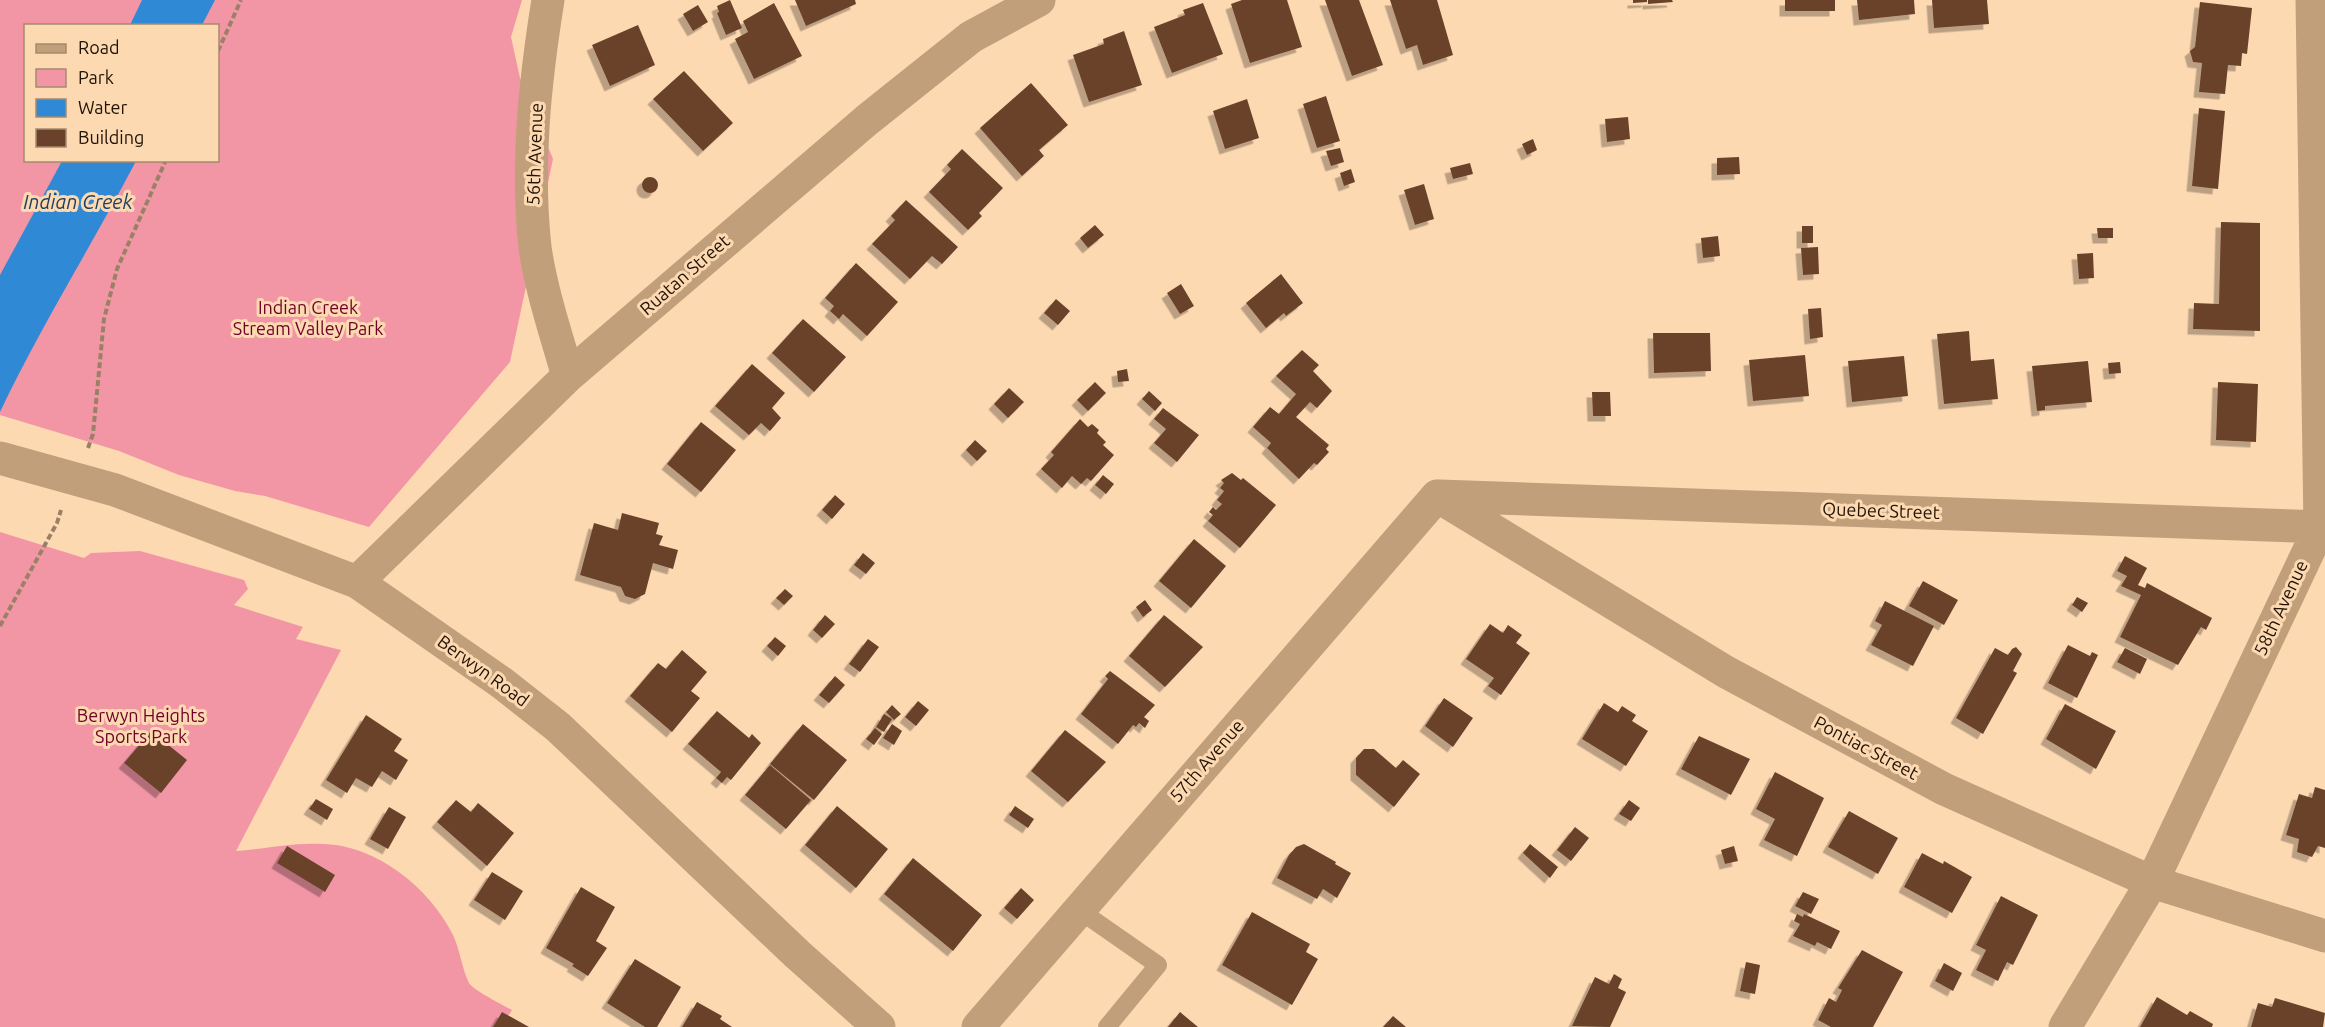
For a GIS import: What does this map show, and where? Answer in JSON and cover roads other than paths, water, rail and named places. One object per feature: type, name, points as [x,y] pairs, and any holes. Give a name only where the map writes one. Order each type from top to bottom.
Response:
[{"type":"street","name":"56th Avenue","points":[[548,0],[537,78],[530,179],[536,248],[568,376]]},
{"type":"street","name":"Ruatan Street","points":[[357,582],[568,376],[858,128],[970,37],[1039,0]]},
{"type":"street","name":"58th Avenue","points":[[2065,1027],[2152,882],[2322,527],[2312,0]]},
{"type":"street","name":"Berwyn Road","points":[[6,460],[115,490],[357,582],[502,683],[558,727],[797,954],[879,1027]]},
{"type":"street","name":"Quebec Street","points":[[1437,496],[2322,527]]},
{"type":"street","name":"Pontiac Street","points":[[1437,496],[1649,627],[1822,726],[1944,789],[2152,882],[2325,936]]},
{"type":"street","name":"57th Avenue","points":[[978,1027],[1437,496]]},
{"type":"lane","points":[[1079,910],[1158,965],[1107,1027]]},
{"type":"water","points":[[142,0],[215,0],[203,24],[130,24]]},
{"type":"water","name":"Indian Creek","points":[[61,162],[135,162],[32,348],[0,412],[0,275]]},
{"type":"park label","name":"Indian Creek Stream Valley Park","points":[[308,318]]},
{"type":"park label","name":"Berwyn Heights Sports Park","points":[[141,726]]}]
